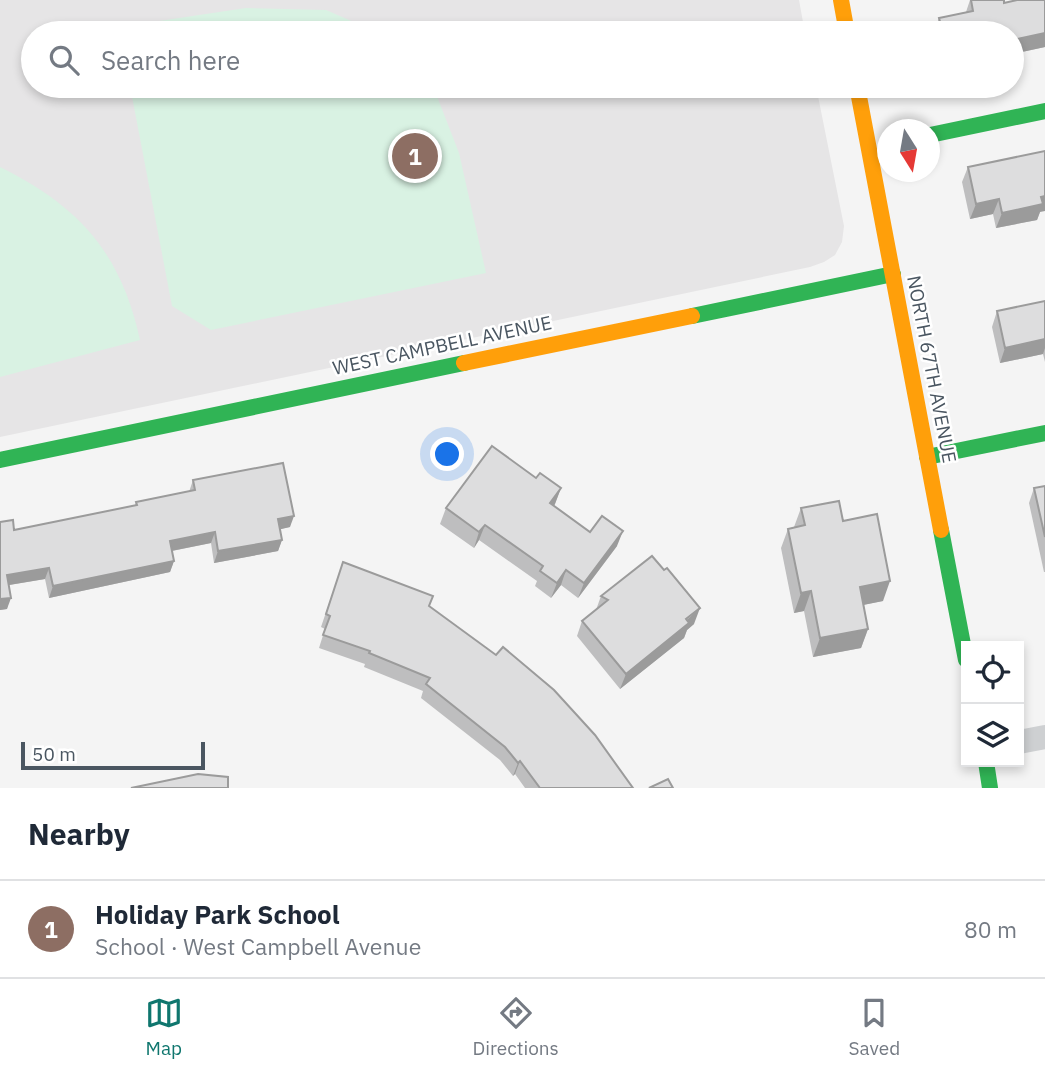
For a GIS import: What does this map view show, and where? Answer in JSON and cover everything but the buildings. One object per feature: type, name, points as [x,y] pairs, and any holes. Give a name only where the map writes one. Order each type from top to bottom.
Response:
[{"type":"street","points":[[841,0],[845,21]]},
{"type":"street","name":"NORTH 67TH AVENUE","points":[[861,98],[877,142]]},
{"type":"street","points":[[940,133],[1045,111]]},
{"type":"street","name":"NORTH 67TH AVENUE","points":[[882,182],[892,274],[962,641]]},
{"type":"street","name":"WEST CAMPBELL AVENUE","points":[[0,460],[892,274]]},
{"type":"street","points":[[927,457],[1045,433]]},
{"type":"street","points":[[1024,741],[1045,737]]},
{"type":"street","points":[[987,767],[990,788]]},
{"type":"shaded area","points":[[0,0],[799,0],[803,21],[21,21],[21,98],[818,98],[844,226],[842,242],[835,255],[810,267],[0,437]]},
{"type":"green space","points":[[246,8],[326,10],[351,21],[159,21]]},
{"type":"green space","points":[[132,98],[438,98],[459,153],[486,273],[211,330],[172,306]]},
{"type":"green space","points":[[0,167],[53,198],[92,236],[108,257],[121,282],[140,340],[0,377]]},
{"type":"traffic: fast","points":[[940,133],[1045,111]]},
{"type":"traffic: fast","points":[[692,316],[893,274]]},
{"type":"traffic: fast","points":[[0,460],[464,363]]},
{"type":"traffic: fast","points":[[927,457],[1045,433]]},
{"type":"traffic: fast","points":[[941,530],[962,641]]},
{"type":"traffic: fast","points":[[987,767],[990,788]]},
{"type":"traffic: slow","points":[[841,0],[845,21]]},
{"type":"traffic: slow","points":[[859,98],[941,530]]},
{"type":"traffic: slow","points":[[464,363],[692,316]]},
{"type":"place","name":"Holiday Park School","points":[[415,156]]}]
